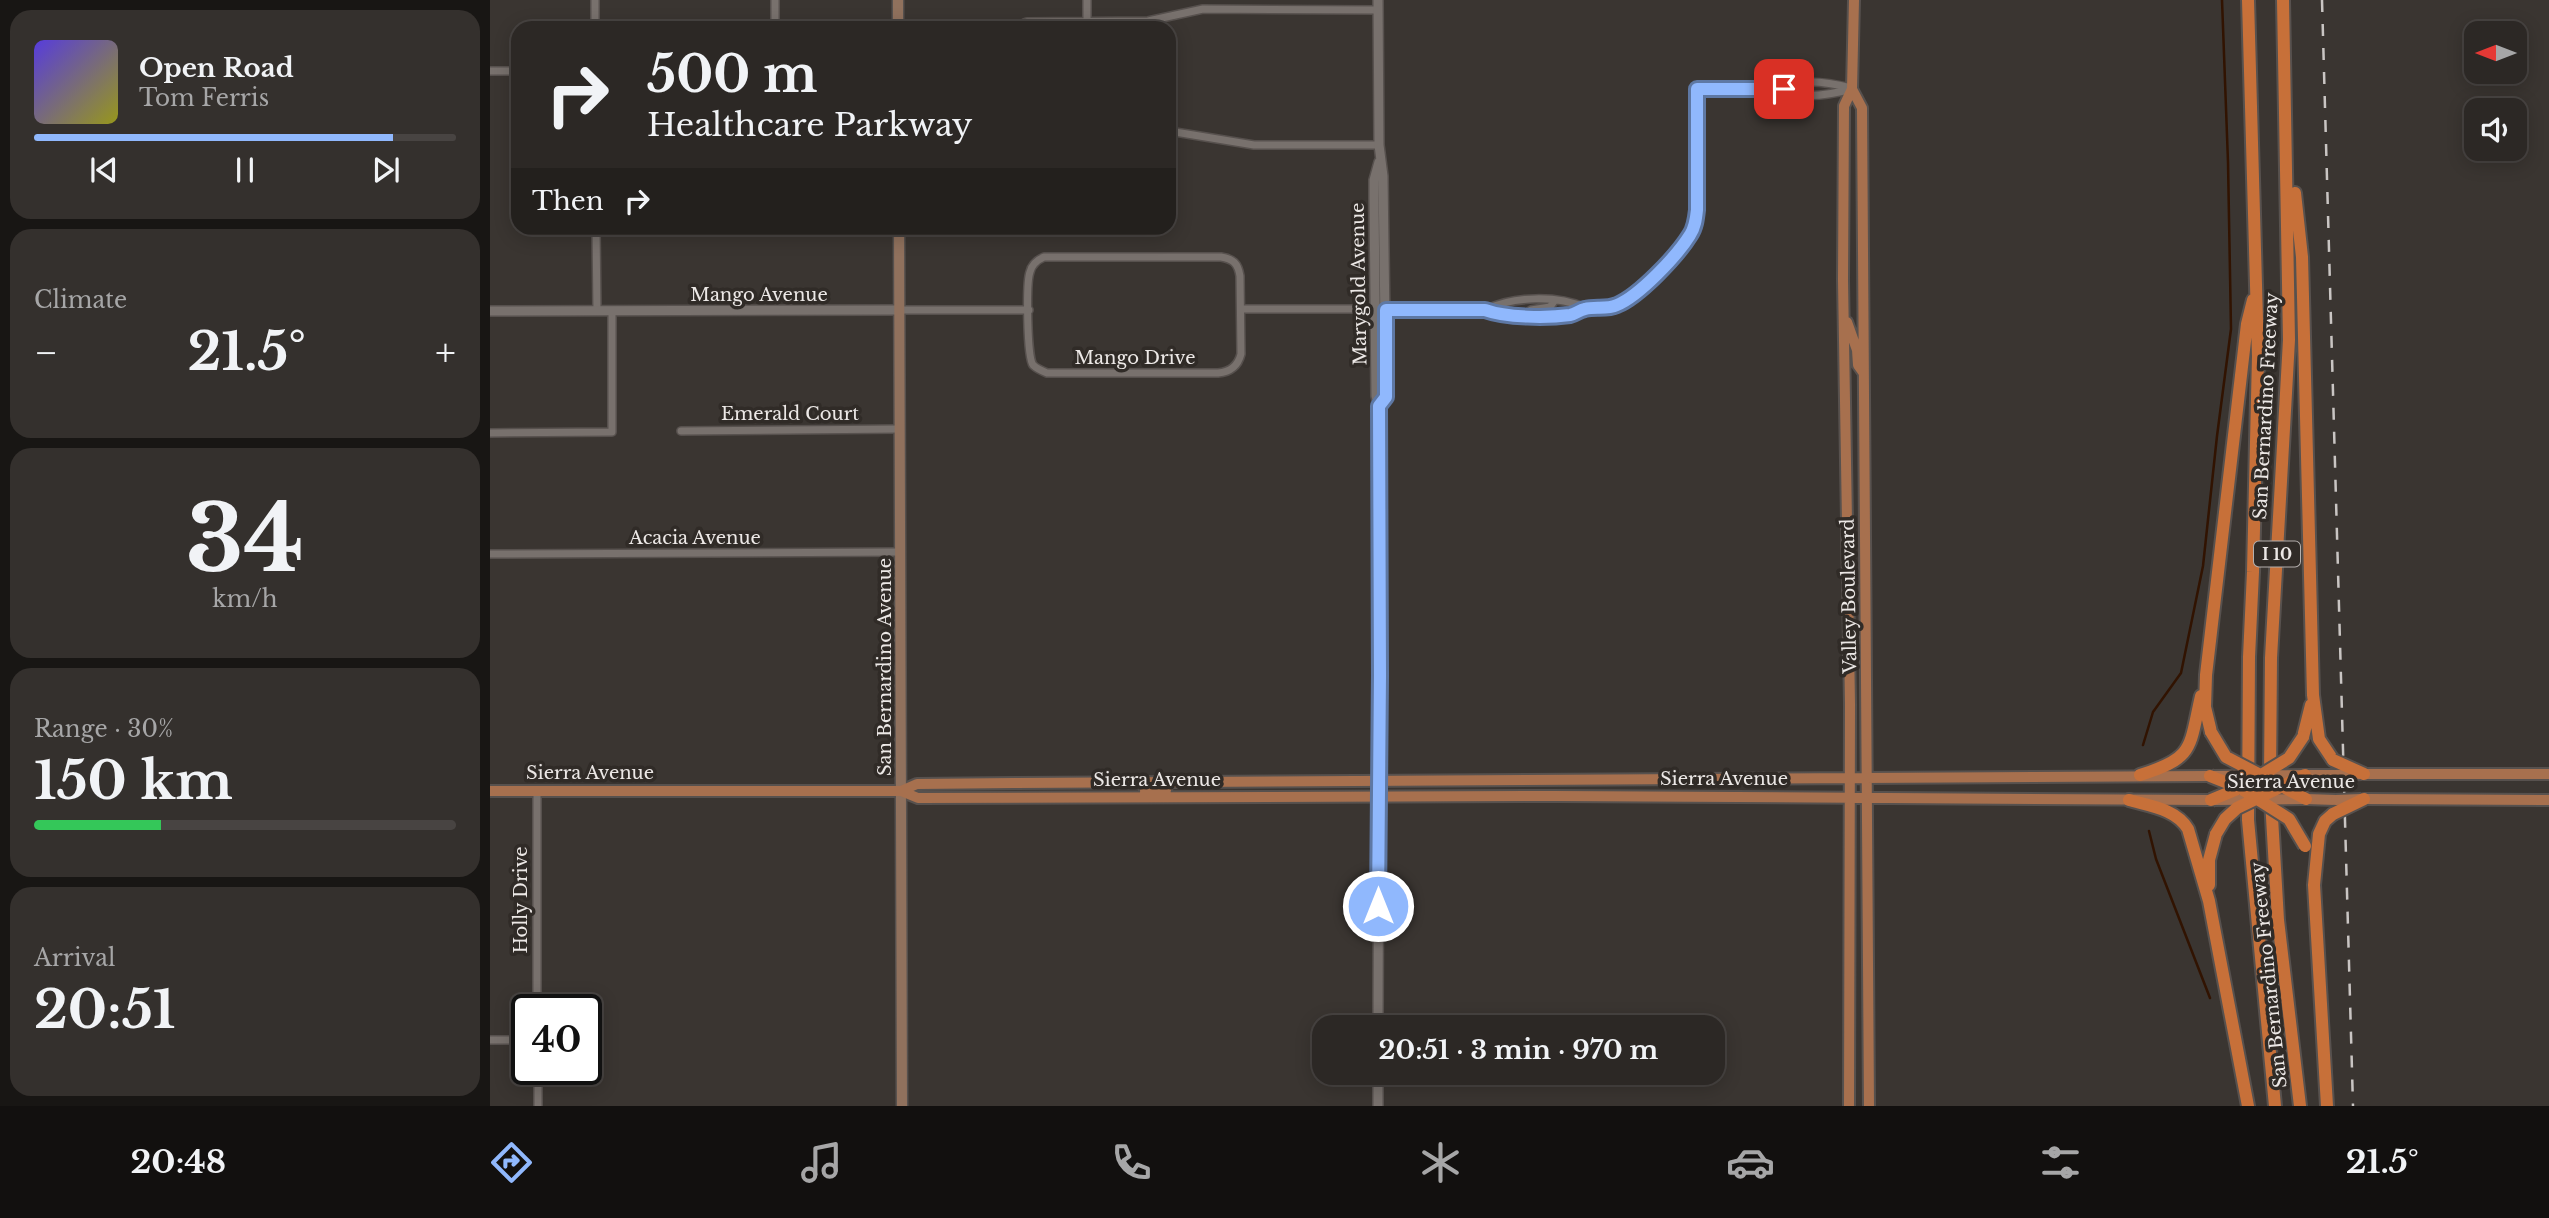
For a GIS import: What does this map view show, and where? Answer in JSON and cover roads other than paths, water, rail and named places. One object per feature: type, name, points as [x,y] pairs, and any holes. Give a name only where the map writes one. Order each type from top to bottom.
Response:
[{"type":"highway","name":"San Bernardino Freeway","points":[[2249,0],[2258,283],[2248,820],[2275,1106]]},
{"type":"highway","name":"San Bernardino Freeway","points":[[2283,0],[2289,340],[2271,658],[2269,742],[2278,920],[2300,1106]]},
{"type":"highway","points":[[2285,99],[2302,257],[2313,695],[2319,739],[2333,760],[2364,774]]},
{"type":"highway","points":[[2258,283],[2246,324],[2206,675],[2205,707],[2211,732],[2226,757],[2306,799]]},
{"type":"highway","points":[[2140,775],[2167,767],[2189,748],[2206,675]]},
{"type":"highway","points":[[2211,800],[2240,788],[2295,752],[2303,737],[2313,695]]},
{"type":"highway","points":[[2209,901],[2209,860],[2216,834],[2225,819],[2237,808],[2305,775]]},
{"type":"highway","points":[[2210,776],[2240,788],[2289,819],[2305,846],[2314,886]]},
{"type":"highway","points":[[2326,1106],[2314,886],[2319,834],[2325,821],[2333,814],[2364,799]]},
{"type":"highway","points":[[2129,800],[2161,808],[2182,820],[2188,829],[2209,901],[2248,1106]]},
{"type":"main road","points":[[898,0],[898,21]]},
{"type":"main road","name":"Valley Boulevard","points":[[1849,1106],[1850,779],[1844,106],[1852,89],[1854,0]]},
{"type":"main road","name":"Valley Boulevard","points":[[1852,89],[1862,108],[1868,654],[1866,798],[1869,1106]]},
{"type":"main road","name":"San Bernardino Avenue","points":[[899,235],[902,1106]]},
{"type":"main road","points":[[1844,312],[1857,350],[1858,365],[1865,376]]},
{"type":"main road","name":"Sierra Avenue","points":[[490,790],[901,791],[918,784],[1168,781],[2549,774]]},
{"type":"main road","points":[[1084,798],[1106,791],[1166,790],[1168,781]]},
{"type":"main road","name":"Sierra Avenue","points":[[901,791],[918,799],[1378,797],[2549,800]]},
{"type":"street","points":[[595,0],[595,21]]},
{"type":"street","points":[[775,0],[775,21]]},
{"type":"street","points":[[1087,0],[1087,21]]},
{"type":"street","points":[[1154,21],[1203,9],[1378,5]]},
{"type":"street","name":"Marygold Avenue","points":[[1378,5],[1378,145],[1383,176],[1386,310]]},
{"type":"street","points":[[490,71],[511,71]]},
{"type":"street","points":[[1485,310],[1516,300],[1555,300],[1586,308],[1610,307],[1626,300],[1663,267],[1694,228],[1697,210],[1697,89],[1784,89],[1791,84],[1832,83],[1852,89]]},
{"type":"street","points":[[1176,132],[1254,145],[1378,145]]},
{"type":"street","name":"Marygold Avenue","points":[[1378,1015],[1379,406],[1376,396],[1374,180],[1380,162]]},
{"type":"street","points":[[1374,198],[1379,216],[1379,289],[1386,310],[1380,335],[1379,406]]},
{"type":"street","points":[[596,235],[597,311]]},
{"type":"street","name":"Mango Drive","points":[[1044,257],[1226,258],[1237,264],[1239,269],[1241,354],[1236,365],[1226,372],[1218,373],[1044,372],[1036,367],[1030,358],[1029,310],[1029,273],[1034,263],[1044,257]]},
{"type":"street","points":[[1525,315],[1531,310],[1550,307],[1555,300]]},
{"type":"street","points":[[1386,310],[1485,310],[1525,315],[1573,315],[1586,308]]},
{"type":"street","points":[[1241,309],[1375,309]]},
{"type":"street","name":"Mango Avenue","points":[[490,311],[1029,310]]},
{"type":"street","points":[[490,433],[612,432],[612,311]]},
{"type":"street","name":"Emerald Court","points":[[681,431],[899,429]]},
{"type":"street","name":"Acacia Avenue","points":[[490,554],[900,552]]},
{"type":"street","name":"Holly Drive","points":[[537,790],[537,994]]},
{"type":"street","points":[[490,1040],[511,1040]]},
{"type":"street","points":[[538,1085],[538,1106]]},
{"type":"street","points":[[1378,1085],[1378,1106]]},
{"type":"waterway","points":[[2143,745],[2153,712],[2181,673],[2203,566],[2231,329],[2222,0]]},
{"type":"waterway","points":[[2149,831],[2156,859],[2210,998]]},
{"type":"railway","points":[[2322,0],[2353,1106]]}]
